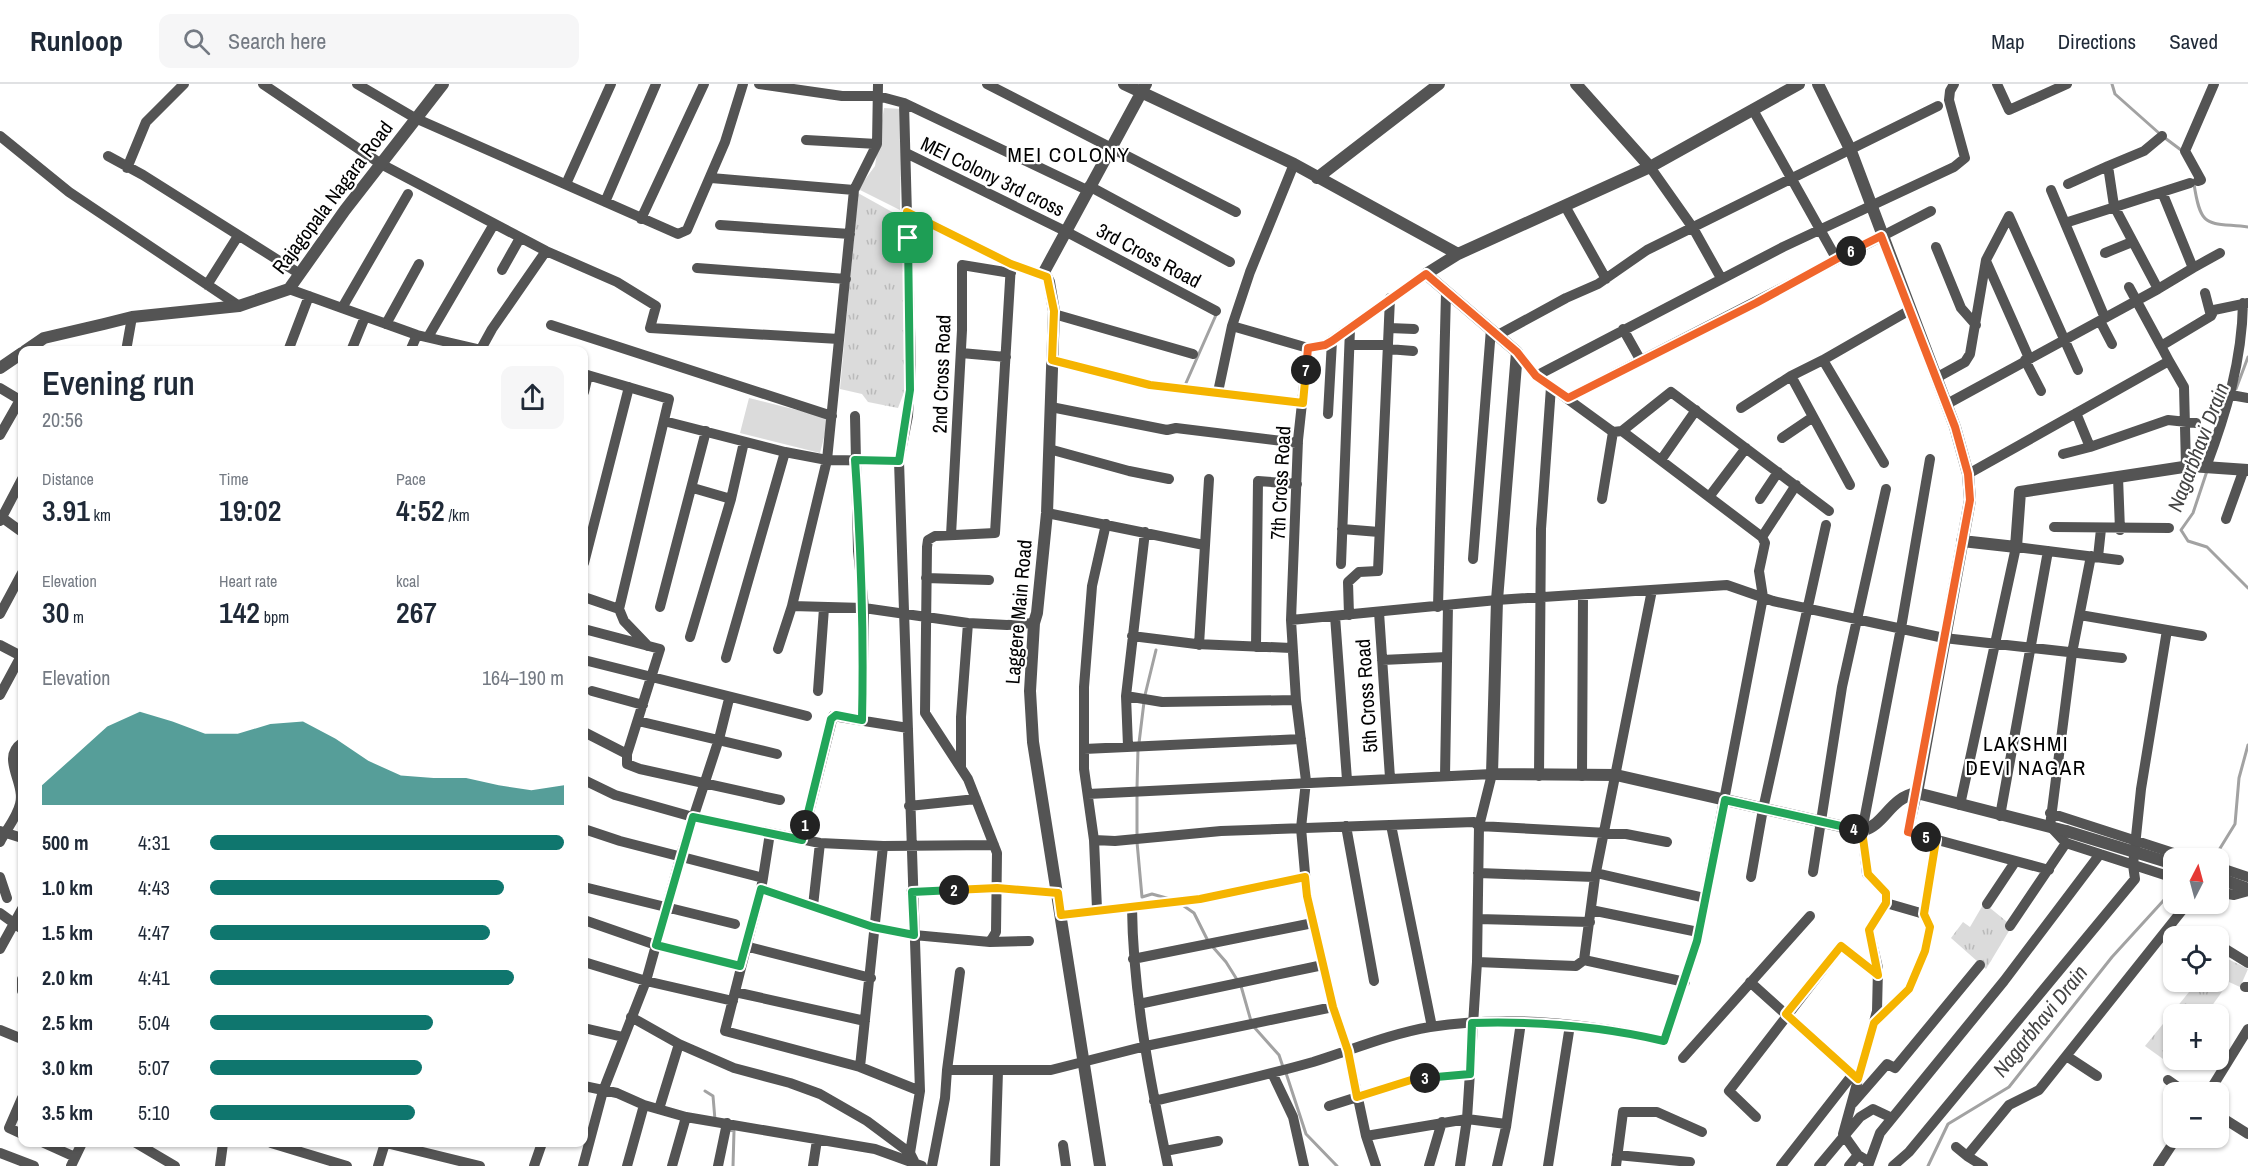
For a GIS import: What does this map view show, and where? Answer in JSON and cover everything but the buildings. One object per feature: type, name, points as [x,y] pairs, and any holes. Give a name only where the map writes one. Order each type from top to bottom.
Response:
[{"type":"street","points":[[127,168],[146,122],[184,84]]},
{"type":"street","points":[[262,84],[381,164],[520,238],[617,282],[656,306],[650,328],[839,339]]},
{"type":"street","points":[[357,84],[415,118],[678,234],[685,233],[711,178],[743,84]]},
{"type":"street","name":"Rajagopala Nagara Road","points":[[33,346],[45,338],[132,317],[239,306],[289,289],[442,84]]},
{"type":"street","points":[[566,184],[611,84]]},
{"type":"street","points":[[605,202],[656,84]]},
{"type":"street","points":[[641,219],[704,84]]},
{"type":"street","points":[[765,84],[842,96],[878,96],[904,103],[1088,188],[1230,262]]},
{"type":"street","points":[[778,649],[792,606],[827,460],[854,190],[877,144],[878,84]]},
{"type":"street","points":[[987,84],[1236,212]]},
{"type":"street","points":[[1124,84],[1143,88],[1294,164],[1458,254]]},
{"type":"street","points":[[1317,178],[1440,84]]},
{"type":"street","points":[[1576,84],[1650,167],[1693,228],[1721,278]]},
{"type":"street","points":[[1232,326],[1308,348],[1325,345],[1390,298],[1458,254],[1650,167],[1799,84]]},
{"type":"street","points":[[1818,84],[1851,151],[1881,236],[1947,404],[1968,474],[1970,500],[1908,832],[2049,870]]},
{"type":"street","points":[[1536,376],[1721,278],[1869,204],[1954,167],[1965,158],[1949,100],[1954,84]]},
{"type":"street","points":[[1997,84],[2009,110],[2067,84]]},
{"type":"street","points":[[2065,223],[2201,180],[2185,151],[2210,85]]},
{"type":"street","name":"Laggere Main Road","points":[[1100,1166],[1033,742],[1029,691],[1034,623],[1037,614],[1047,513],[1051,407],[1054,314],[1044,272],[1143,88]]},
{"type":"street","points":[[904,103],[911,382],[908,416],[899,461],[910,847],[920,1091],[915,1160]]},
{"type":"street","points":[[1495,332],[1606,279],[1647,250],[1938,106]]},
{"type":"street","points":[[1753,110],[1836,258]]},
{"type":"street","points":[[0,136],[69,192],[239,306]]},
{"type":"street","points":[[2068,184],[2144,150],[2162,136]]},
{"type":"street","points":[[806,140],[877,144]]},
{"type":"street","name":"MEI Colony 3rd cross","points":[[906,153],[1065,231]]},
{"type":"street","points":[[108,156],[300,274]]},
{"type":"street","points":[[1218,392],[1232,326],[1250,272],[1294,164]]},
{"type":"street","points":[[2108,166],[2114,206],[2158,289]]},
{"type":"street","points":[[711,178],[854,190]]},
{"type":"street","points":[[2051,190],[2112,344]]},
{"type":"street","points":[[2162,192],[2193,268]]},
{"type":"street","points":[[342,308],[408,194]]},
{"type":"street","points":[[1565,206],[1606,279]]},
{"type":"street","points":[[1568,398],[1931,211]]},
{"type":"street","points":[[907,212],[1011,268],[1047,277]]},
{"type":"street","points":[[1936,378],[1965,362],[1970,354],[1986,260],[2009,216],[2078,370]]},
{"type":"street","points":[[428,337],[494,224]]},
{"type":"street","points":[[720,225],[850,234]]},
{"type":"street","name":"3rd Cross Road","points":[[1065,231],[1216,311]]},
{"type":"street","points":[[207,285],[238,236]]},
{"type":"street","points":[[502,270],[520,238]]},
{"type":"street","points":[[2105,253],[2132,242]]},
{"type":"street","points":[[1936,247],[1961,308],[1976,325]]},
{"type":"street","points":[[479,346],[546,251]]},
{"type":"street","points":[[1947,404],[2027,359],[2138,302],[2220,254]]},
{"type":"street","points":[[1986,260],[2041,391]]},
{"type":"street","points":[[386,324],[419,264]]},
{"type":"street","name":"2nd Cross Road","points":[[951,535],[961,353],[962,265],[1011,268]]},
{"type":"street","points":[[697,268],[846,279]]},
{"type":"street","points":[[990,942],[996,932],[998,864],[994,845],[961,767],[925,713],[926,578],[928,540],[934,536],[995,533],[1011,268]]},
{"type":"street","points":[[1154,1101],[1305,1064],[1387,1036],[1432,1027],[1521,1022],[1630,1032],[1664,1041],[1685,982],[1698,932],[1725,800],[1763,597],[1759,571],[1765,543],[1762,537],[1660,460],[1536,376],[1517,352],[1426,274]]},
{"type":"street","points":[[2129,287],[2184,387],[2188,466]]},
{"type":"street","points":[[289,289],[417,335],[465,346]]},
{"type":"street","points":[[1445,776],[1447,657],[1443,606],[1446,293]]},
{"type":"street","points":[[2205,293],[2211,316]]},
{"type":"street","points":[[290,346],[309,296]]},
{"type":"street","points":[[1349,615],[1348,582],[1359,572],[1378,571],[1390,298]]},
{"type":"street","points":[[2161,346],[2211,316],[2214,310],[2245,303],[2242,336],[2227,410],[2206,467]]},
{"type":"street","points":[[1741,408],[1791,376],[1910,310]]},
{"type":"street","points":[[1054,314],[1193,354]]},
{"type":"street","points":[[127,346],[132,317]]},
{"type":"street","points":[[353,346],[365,317]]},
{"type":"street","points":[[551,325],[832,416]]},
{"type":"street","points":[[1389,328],[1414,329]]},
{"type":"street","points":[[1341,564],[1350,329]]},
{"type":"street","points":[[1623,329],[1641,361]]},
{"type":"street","points":[[1473,559],[1495,332]]},
{"type":"street","points":[[412,346],[417,335]]},
{"type":"street","points":[[1328,414],[1332,341]]},
{"type":"street","points":[[1350,345],[1413,351]]},
{"type":"street","name":"7th Cross Road","points":[[1308,348],[1298,443],[1291,620],[1291,648],[1306,781],[1301,828],[1305,877],[1313,923],[1333,1007],[1348,1051],[1366,1136],[1376,1166]]},
{"type":"street","points":[[1460,1166],[1467,1119],[1477,962],[1479,826],[1492,774],[1497,600],[1517,352]]},
{"type":"street","points":[[961,353],[1006,357]]},
{"type":"street","name":"Rajagopala Nagara Road","points":[[1,366],[18,356]]},
{"type":"street","points":[[1052,360],[1150,385],[1303,403]]},
{"type":"street","points":[[1823,360],[1884,463]]},
{"type":"street","points":[[1968,474],[2169,361]]},
{"type":"street","points":[[588,376],[669,399],[619,609],[624,621],[644,639],[648,646]]},
{"type":"street","points":[[1791,376],[1850,484]]},
{"type":"street","points":[[588,547],[629,387]]},
{"type":"street","points":[[1539,776],[1539,598],[1551,387]]},
{"type":"street","points":[[0,388],[18,397]]},
{"type":"street","points":[[1602,499],[1617,431],[1671,392],[1829,511]]},
{"type":"street","points":[[0,435],[18,403]]},
{"type":"street","points":[[1051,407],[1167,430],[1176,428],[1298,443]]},
{"type":"street","points":[[1660,460],[1696,411]]},
{"type":"street","points":[[2076,413],[2090,447]]},
{"type":"street","points":[[855,416],[858,551],[864,608],[862,720]]},
{"type":"street","points":[[1782,438],[1813,417]]},
{"type":"street","points":[[2063,454],[2090,447],[2156,423],[2184,420],[2196,423]]},
{"type":"street","points":[[664,421],[785,452],[827,460],[899,461]]},
{"type":"street","points":[[660,607],[693,488],[706,430]]},
{"type":"street","points":[[690,637],[744,442]]},
{"type":"street","points":[[1709,497],[1746,448]]},
{"type":"street","points":[[1049,449],[1169,479]]},
{"type":"street","points":[[726,658],[785,452]]},
{"type":"street","points":[[1843,1134],[1851,1106],[1855,1076],[1874,1023],[1880,990],[1869,930],[1886,903],[1886,893],[1868,874],[1862,831],[1901,628],[1930,459]]},
{"type":"street","points":[[1960,805],[1993,644],[2016,547],[2020,492],[2188,466],[2246,470],[2226,519]]},
{"type":"street","points":[[1760,499],[1778,472]]},
{"type":"street","points":[[2118,477],[2120,530]]},
{"type":"street","points":[[1199,645],[1209,479]]},
{"type":"street","points":[[1256,647],[1258,481],[1297,484]]},
{"type":"street","points":[[1762,537],[1796,485]]},
{"type":"street","points":[[18,486],[1,518],[18,529]]},
{"type":"street","points":[[693,488],[730,499]]},
{"type":"street","points":[[1813,872],[1820,820],[1856,619],[1886,489]]},
{"type":"street","points":[[1047,513],[1204,544]]},
{"type":"street","points":[[1097,909],[1094,840],[1084,748],[1084,687],[1092,586],[1106,524]]},
{"type":"street","points":[[1751,877],[1763,808],[1826,525]]},
{"type":"street","points":[[2054,527],[2120,530],[2169,528]]},
{"type":"street","points":[[1342,529],[1379,532]]},
{"type":"street","points":[[2050,826],[2072,653],[2101,529]]},
{"type":"street","points":[[1128,746],[1126,696],[1145,532]]},
{"type":"street","points":[[1962,541],[2119,560]]},
{"type":"street","points":[[2000,816],[2048,551]]},
{"type":"street","points":[[926,578],[989,580]]},
{"type":"street","points":[[0,614],[18,580]]},
{"type":"street","points":[[1291,620],[1497,600],[1727,585],[1806,609],[1944,638],[2122,658]]},
{"type":"street","points":[[1584,960],[1596,875],[1652,590]]},
{"type":"street","points":[[1582,776],[1583,595]]},
{"type":"street","points":[[588,598],[619,609]]},
{"type":"street","points":[[792,606],[864,608],[904,616],[968,623],[1007,625],[1034,623]]},
{"type":"street","points":[[818,691],[824,608]]},
{"type":"street","name":"5th Cross Road","points":[[1379,612],[1390,778]]},
{"type":"street","points":[[2080,615],[2202,636]]},
{"type":"street","points":[[1335,616],[1347,780]]},
{"type":"street","points":[[961,767],[961,717],[968,623]]},
{"type":"street","points":[[588,630],[660,649],[627,754],[627,764],[640,769],[705,782],[780,801]]},
{"type":"street","points":[[1893,1166],[1909,1152],[2135,879],[2133,865],[2141,789],[2167,630]]},
{"type":"street","points":[[1132,636],[1199,645],[1291,648]]},
{"type":"street","points":[[0,645],[18,652]]},
{"type":"street","points":[[1382,660],[1447,657]]},
{"type":"street","points":[[0,695],[18,661]]},
{"type":"street","points":[[588,661],[729,699],[807,716]]},
{"type":"street","points":[[592,691],[643,705]]},
{"type":"street","points":[[1126,696],[1162,702],[1296,700]]},
{"type":"street","points":[[583,1166],[603,1091],[646,981],[681,855],[719,740],[729,699]]},
{"type":"street","points":[[802,840],[831,719],[836,715],[908,728]]},
{"type":"street","points":[[638,721],[777,754]]},
{"type":"street","points":[[588,734],[627,754]]},
{"type":"street","points":[[1084,748],[1301,739]]},
{"type":"street","points":[[18,747],[14,751],[11,764],[13,774],[18,782]]},
{"type":"street","points":[[1088,794],[1306,781],[1492,774],[1616,776],[1862,831],[1873,828],[1899,798],[1917,793],[2000,816],[2050,826],[2100,854],[2163,875]]},
{"type":"street","points":[[588,782],[615,795],[693,817],[820,843],[910,847],[994,845]]},
{"type":"street","points":[[909,806],[976,799]]},
{"type":"street","points":[[18,809],[2,835],[18,837]]},
{"type":"street","points":[[2050,813],[2163,849]]},
{"type":"street","points":[[1094,840],[1301,828],[1474,822],[1479,826],[1604,832],[1667,842]]},
{"type":"street","points":[[1391,825],[1432,1027]]},
{"type":"street","points":[[1346,826],[1374,981]]},
{"type":"street","points":[[588,830],[620,841],[681,855],[873,927],[914,935],[990,942],[1029,941]]},
{"type":"street","points":[[770,833],[762,884],[725,1031],[860,1067],[920,1091]]},
{"type":"street","points":[[2066,837],[2163,861]]},
{"type":"street","points":[[2010,926],[2049,870],[2066,837]]},
{"type":"street","points":[[1874,1023],[1909,989],[1925,951],[1930,927],[1924,914],[1936,840]]},
{"type":"street","points":[[813,906],[820,843]]},
{"type":"street","points":[[860,1067],[883,846]]},
{"type":"street","points":[[1843,1134],[1858,1155],[1868,1164],[1880,1133],[2004,981],[2100,854]]},
{"type":"street","points":[[1987,904],[2015,862]]},
{"type":"street","points":[[2229,871],[2248,877]]},
{"type":"street","points":[[1478,873],[1596,875],[1705,898]]},
{"type":"street","points":[[0,877],[7,898]]},
{"type":"street","points":[[1061,915],[1097,909],[1177,902],[1305,877]]},
{"type":"street","points":[[2229,882],[2248,890]]},
{"type":"street","points":[[588,888],[735,924]]},
{"type":"street","points":[[912,892],[997,888],[1058,893]]},
{"type":"street","points":[[2229,894],[2248,890]]},
{"type":"street","points":[[1886,903],[1924,914]]},
{"type":"street","points":[[1132,907],[1133,959],[1139,1004],[1154,1101],[1168,1166]]},
{"type":"street","points":[[1591,910],[1698,932]]},
{"type":"street","points":[[0,912],[18,925]]},
{"type":"street","points":[[1967,1156],[2009,1105],[2039,1090],[2068,1057],[2179,914]]},
{"type":"street","points":[[1683,1058],[1810,916]]},
{"type":"street","points":[[1478,919],[1590,922]]},
{"type":"street","points":[[588,921],[656,945],[740,966]]},
{"type":"street","points":[[1133,959],[1313,923]]},
{"type":"street","points":[[0,949],[18,927]]},
{"type":"street","points":[[745,946],[871,978]]},
{"type":"street","points":[[1756,1117],[1729,1091],[1786,1014],[1841,946],[1878,975]]},
{"type":"street","points":[[2229,951],[2248,963]]},
{"type":"street","points":[[1477,962],[1575,966],[1584,960],[1685,982]]},
{"type":"street","points":[[588,963],[646,981],[865,1021]]},
{"type":"street","points":[[1139,1004],[1323,965]]},
{"type":"street","points":[[1851,1106],[1887,1064],[1895,1068],[1980,965]]},
{"type":"street","points":[[932,1166],[945,1098],[960,972]]},
{"type":"street","points":[[1750,982],[1855,1076]]},
{"type":"street","points":[[947,1070],[1051,1070],[1146,1046],[1333,1007]]},
{"type":"street","points":[[631,1017],[679,1044],[734,1068],[790,1083],[820,1094],[867,1121],[915,1160]]},
{"type":"street","points":[[1497,1166],[1506,1124],[1521,1022]]},
{"type":"street","points":[[1548,1166],[1570,1025]]},
{"type":"street","points":[[588,1029],[623,1037]]},
{"type":"street","points":[[2229,1052],[2248,1029]]},
{"type":"street","points":[[0,1030],[18,1037]]},
{"type":"street","points":[[659,1109],[679,1044]]},
{"type":"street","points":[[2068,1057],[2097,1076]]},
{"type":"street","points":[[995,1166],[998,1071]]},
{"type":"street","points":[[1276,1071],[1293,1117],[1304,1166]]},
{"type":"street","points":[[1329,1106],[1411,1080],[1470,1074]]},
{"type":"street","points":[[1782,1166],[1855,1076]]},
{"type":"street","points":[[588,1087],[617,1093],[644,1105],[686,1117],[722,1125],[875,1149],[915,1160]]},
{"type":"street","points":[[627,1166],[644,1105]]},
{"type":"street","points":[[18,1107],[9,1128],[18,1132]]},
{"type":"street","points":[[1819,1166],[1843,1134],[1860,1117],[1873,1109],[1892,1118]]},
{"type":"street","points":[[1690,1162],[1616,1160],[1623,1112],[1657,1112],[1702,1132]]},
{"type":"street","points":[[672,1166],[686,1117]]},
{"type":"street","points":[[1366,1136],[1467,1119],[1506,1124]]},
{"type":"street","points":[[1429,1166],[1442,1122]]},
{"type":"street","points":[[2229,1122],[2248,1134]]},
{"type":"street","points":[[718,1166],[722,1125]]},
{"type":"street","points":[[813,1166],[817,1140]]},
{"type":"street","points":[[1165,1151],[1218,1141]]},
{"type":"street","points":[[1063,1144],[1066,1166]]},
{"type":"street","points":[[50,1147],[73,1161],[80,1147]]},
{"type":"street","points":[[143,1147],[175,1166]]},
{"type":"street","points":[[219,1147],[220,1166]]},
{"type":"street","points":[[284,1147],[347,1166]]},
{"type":"street","points":[[378,1166],[385,1147]]},
{"type":"street","points":[[401,1147],[473,1165]]},
{"type":"street","points":[[534,1166],[541,1147]]},
{"type":"street","points":[[1956,1147],[1983,1166]]},
{"type":"street","points":[[2158,1166],[2170,1148]]},
{"type":"street","points":[[0,1153],[22,1164],[34,1166]]},
{"type":"street","points":[[428,1166],[431,1155]]},
{"type":"street","points":[[1849,1166],[1858,1155]]},
{"type":"green space","points":[[884,108],[902,109],[900,210],[858,189],[875,166]]},
{"type":"green space","points":[[858,193],[903,218],[908,382],[898,408],[868,402],[862,394],[840,389]]},
{"type":"green space","points":[[749,398],[829,418],[820,453],[740,433]]},
{"type":"green space","points":[[1984,903],[2012,926],[1986,969],[1951,938],[1963,922],[1970,927]]},
{"type":"green space","points":[[2229,960],[2248,969],[2240,987],[2229,982]]},
{"type":"green space","points":[[2189,992],[2222,992],[2213,1004],[2179,1004]]},
{"type":"green space","points":[[2163,1024],[2163,1059],[2145,1046]]},
{"type":"waterway","name":"Nagarbhavi Drain","points":[[2112,84],[2115,94],[2160,134]]},
{"type":"waterway","name":"Nagarbhavi Drain","points":[[2165,138],[2181,150]]},
{"type":"waterway","name":"Nagarbhavi Drain","points":[[2194,184],[2203,217],[2208,221],[2248,227]]},
{"type":"waterway","points":[[1186,383],[1216,315]]},
{"type":"waterway","name":"Nagarbhavi Drain","points":[[2236,389],[2248,357]]},
{"type":"waterway","name":"Nagarbhavi Drain","points":[[2207,471],[2193,513],[2181,530],[2188,541],[2207,547],[2248,588]]},
{"type":"waterway","points":[[1145,695],[1156,650]]},
{"type":"waterway","points":[[1139,743],[1144,702]]},
{"type":"waterway","name":"Nagarbhavi Drain","points":[[2220,848],[2235,824],[2239,778],[2248,745]]},
{"type":"waterway","points":[[1137,788],[1138,749]]},
{"type":"waterway","points":[[1137,794],[1137,836]]},
{"type":"waterway","points":[[1137,842],[1142,897],[1152,894],[1170,899]]},
{"type":"waterway","name":"Nagarbhavi Drain","points":[[1928,1166],[1948,1124],[2009,1087],[2112,957],[2163,901]]},
{"type":"waterway","points":[[1181,904],[1194,913],[1208,941]]},
{"type":"waterway","points":[[1212,946],[1226,962],[1241,986],[1251,1021]]},
{"type":"waterway","points":[[1254,1027],[1279,1055],[1283,1067]]},
{"type":"waterway","points":[[1286,1073],[1306,1134],[1337,1166]]},
{"type":"waterway","points":[[705,1091],[713,1096],[715,1120]]},
{"type":"waterway","points":[[729,1130],[734,1131],[733,1166]]},
{"type":"district","name":"MEI COLONY","points":[[1069,154]]},
{"type":"district","name":"LAKSHMI DEVI NAGAR","points":[[2026,755]]},
{"type":"route","points":[[907,212],[1011,264],[1047,277],[1054,311],[1052,360],[1150,385],[1303,403],[1308,348],[1325,345],[1332,341],[1426,274],[1517,352],[1536,376],[1568,398],[1756,303],[1836,258],[1881,236],[1955,427],[1968,474],[1970,500],[1908,832],[1936,840],[1924,914],[1930,927],[1925,951],[1909,989],[1874,1023],[1858,1079],[1786,1014],[1841,946],[1878,975],[1869,930],[1886,903],[1886,893],[1868,874],[1862,831],[1725,800],[1697,941],[1664,1041],[1630,1032],[1552,1022],[1472,1023],[1470,1074],[1411,1080],[1357,1097],[1348,1051],[1333,1007],[1307,896],[1305,877],[1200,899],[1150,906],[1097,909],[1061,915],[1058,893],[997,888],[912,892],[914,935],[873,927],[761,889],[740,966],[656,945],[693,817],[802,840],[831,719],[836,715],[862,720],[864,608],[858,551],[855,460],[899,461],[908,416],[910,390],[908,238],[907,212]]}]
